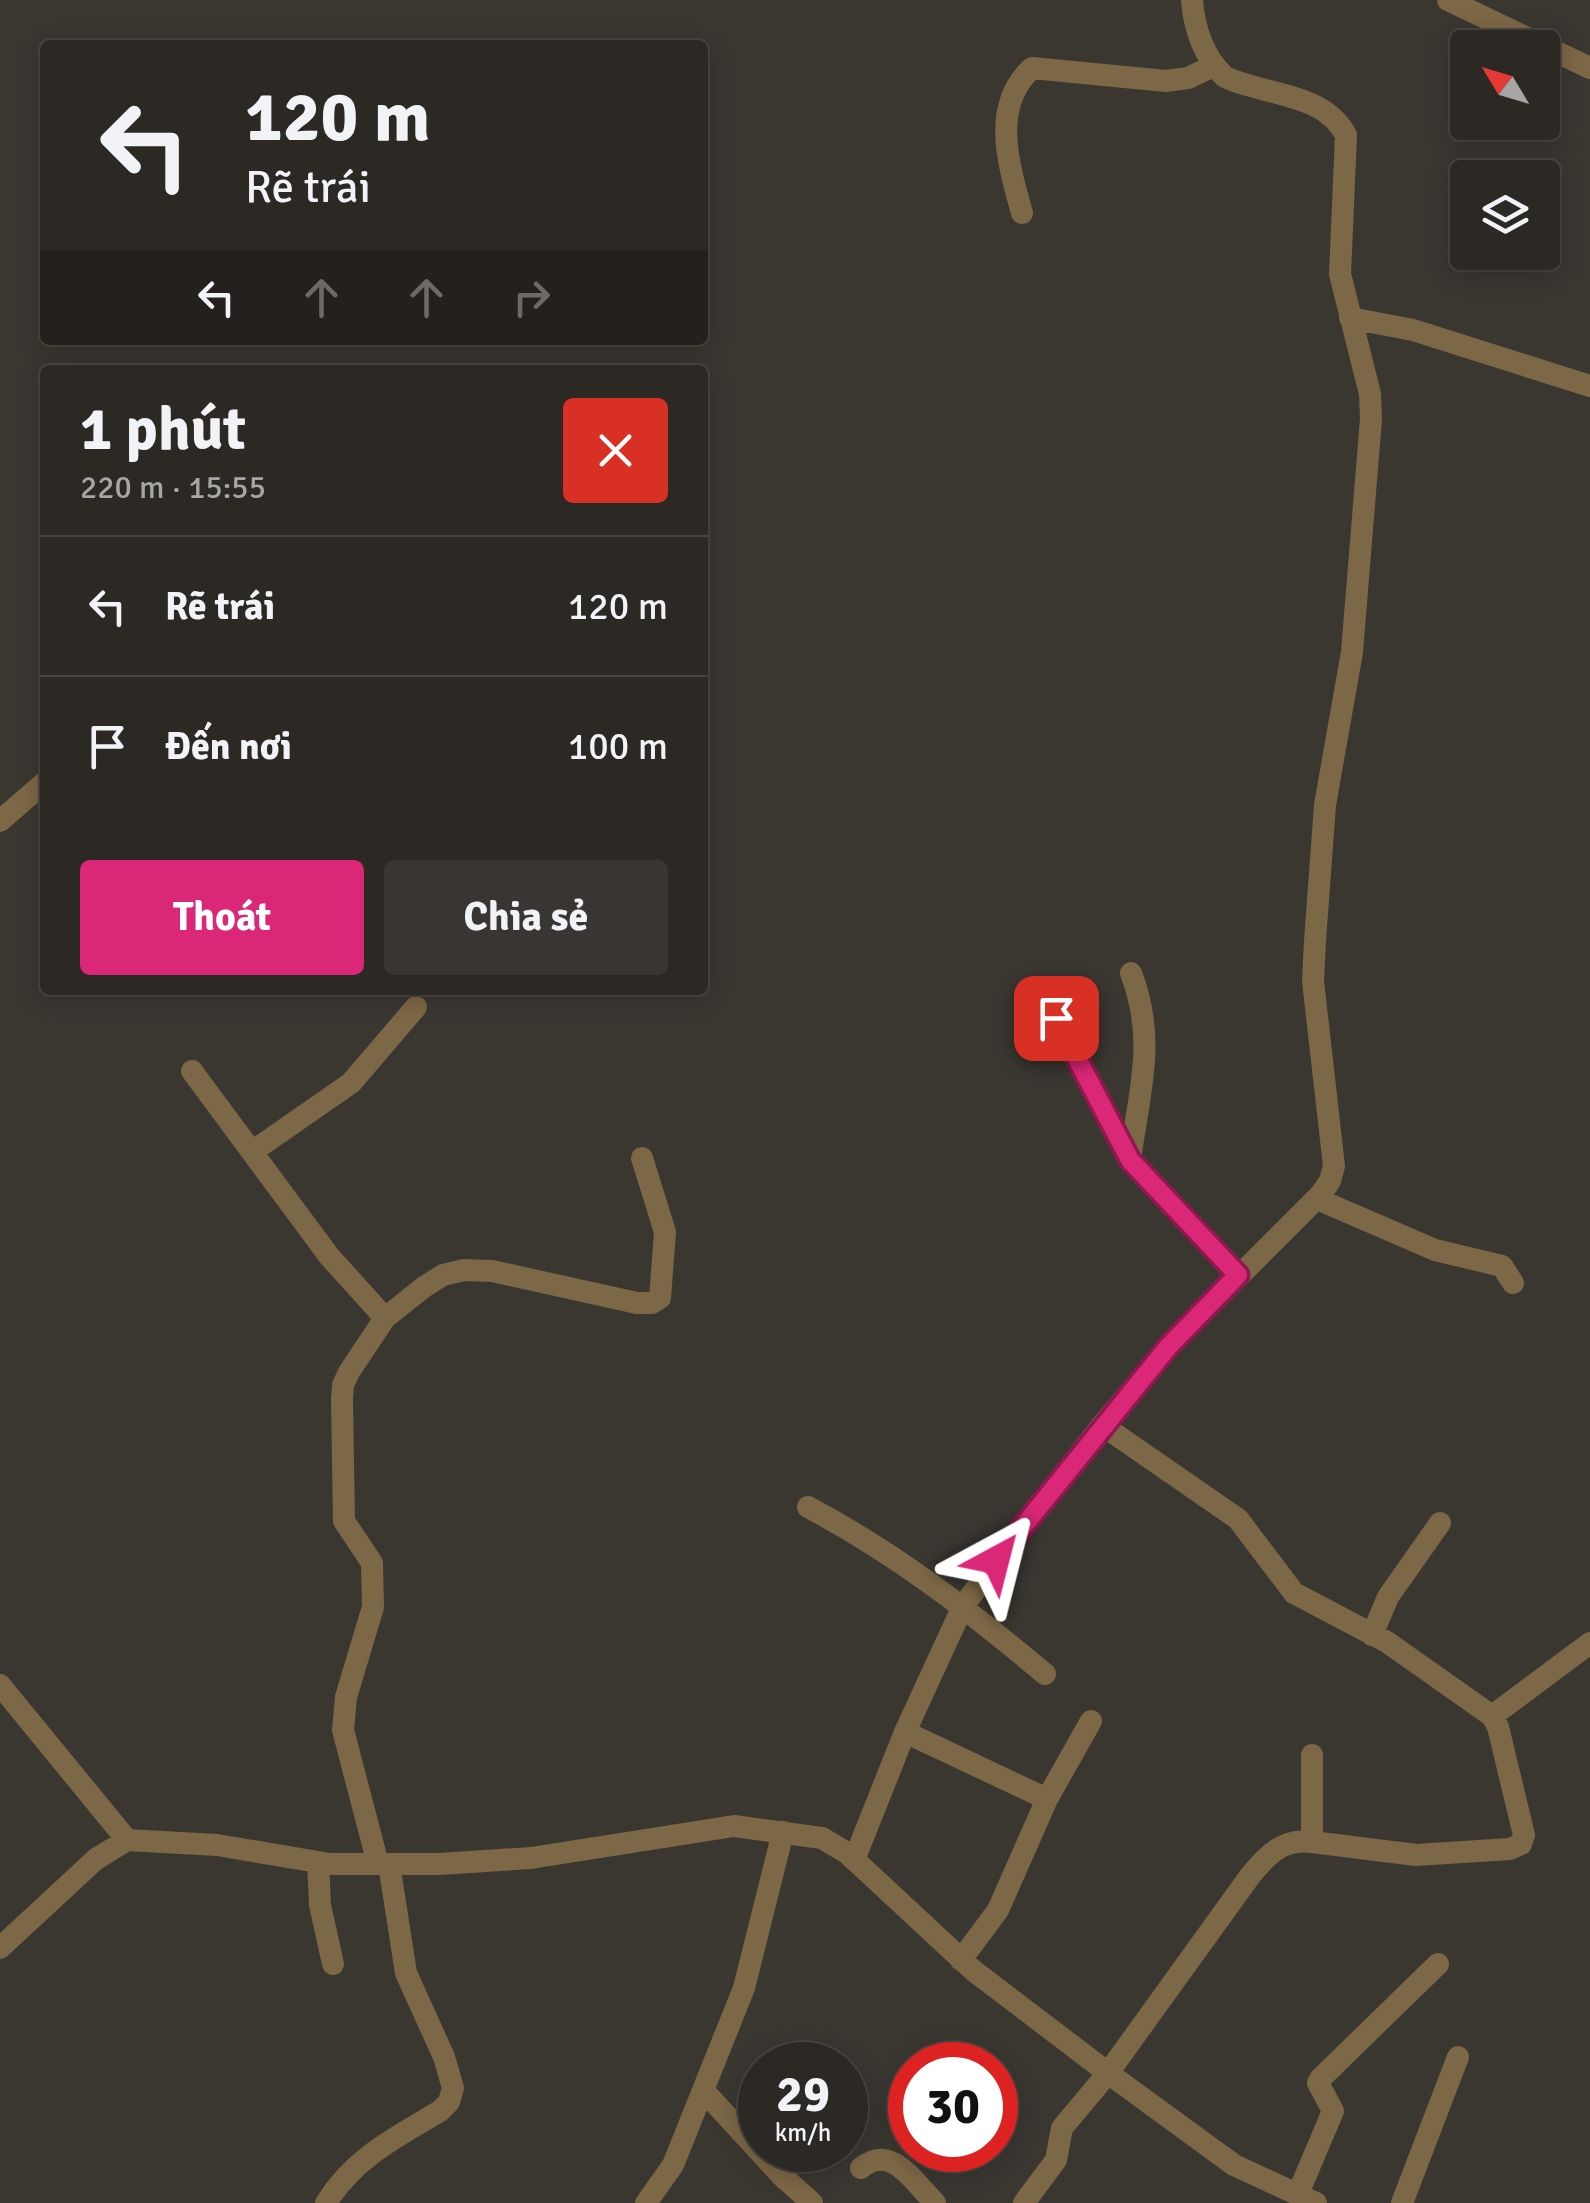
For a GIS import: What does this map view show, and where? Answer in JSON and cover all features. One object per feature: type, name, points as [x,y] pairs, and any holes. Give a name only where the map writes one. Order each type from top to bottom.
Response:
[{"type":"street","points":[[854,1860],[905,1732],[963,1606],[1102,1425],[1168,1347],[1317,1199],[1330,1181],[1334,1166],[1313,981],[1322,834],[1352,652],[1371,419],[1370,394],[1340,274],[1346,135],[1338,120],[1324,109],[1242,85],[1212,66],[1193,14],[1192,0]]},
{"type":"street","points":[[1448,0],[1590,68]]},
{"type":"street","points":[[1490,20],[1504,0]]},
{"type":"street","points":[[1022,214],[1007,160],[1007,110],[1017,82],[1032,68],[1166,81],[1188,78],[1212,66]]},
{"type":"street","points":[[1350,318],[1413,330],[1590,386]]},
{"type":"street","points":[[0,820],[40,786]]},
{"type":"street","points":[[1130,1160],[1146,1060],[1143,1004],[1131,974]]},
{"type":"street","points":[[254,1151],[351,1083],[416,1007]]},
{"type":"street","points":[[1056,1018],[1130,1160],[1238,1275]]},
{"type":"street","points":[[192,1071],[329,1256],[385,1318]]},
{"type":"street","points":[[326,2203],[353,2167],[370,2152],[440,2111],[449,2102],[452,2088],[444,2057],[406,1973],[383,1864],[343,1730],[346,1697],[373,1592],[372,1563],[344,1522],[343,1385],[385,1318],[443,1275],[492,1270],[637,1303],[652,1303],[660,1298],[665,1232],[642,1158]]},
{"type":"street","points":[[1317,1199],[1436,1250],[1502,1266],[1514,1283]]},
{"type":"street","points":[[1024,2203],[1056,2160],[1062,2128],[1108,2073],[1262,1862],[1276,1849],[1290,1842],[1312,1842],[1416,1855],[1510,1849],[1521,1844],[1524,1835],[1492,1716],[1399,1650],[1294,1593],[1238,1519],[1102,1425]]},
{"type":"street","points":[[808,1507],[862,1536],[963,1606],[1045,1674]]},
{"type":"street","points":[[1372,1635],[1388,1597],[1440,1523]]},
{"type":"street","points":[[1492,1716],[1590,1643]]},
{"type":"street","points":[[0,1685],[126,1840]]},
{"type":"street","points":[[961,1960],[998,1910],[1047,1799],[1091,1721]]},
{"type":"street","points":[[905,1732],[1047,1799]]},
{"type":"street","points":[[1312,1755],[1312,1842]]},
{"type":"street","points":[[0,1948],[96,1858],[126,1840],[218,1845],[318,1862],[383,1864],[531,1858],[734,1826],[822,1838],[854,1860],[961,1960],[1108,2073],[1234,2165],[1309,2201],[1333,2111],[1318,2083],[1438,1964]]},
{"type":"street","points":[[646,2203],[673,2165],[744,1988],[783,1832]]},
{"type":"street","points":[[318,1862],[320,1905],[334,1964]]},
{"type":"street","points":[[1402,2203],[1458,2057]]},
{"type":"street","points":[[703,2090],[812,2203]]},
{"type":"street","points":[[868,2161],[883,2157],[894,2162],[935,2203]]},
{"type":"route","points":[[996,1560],[1168,1347],[1238,1275],[1130,1160],[1056,1018]]}]
